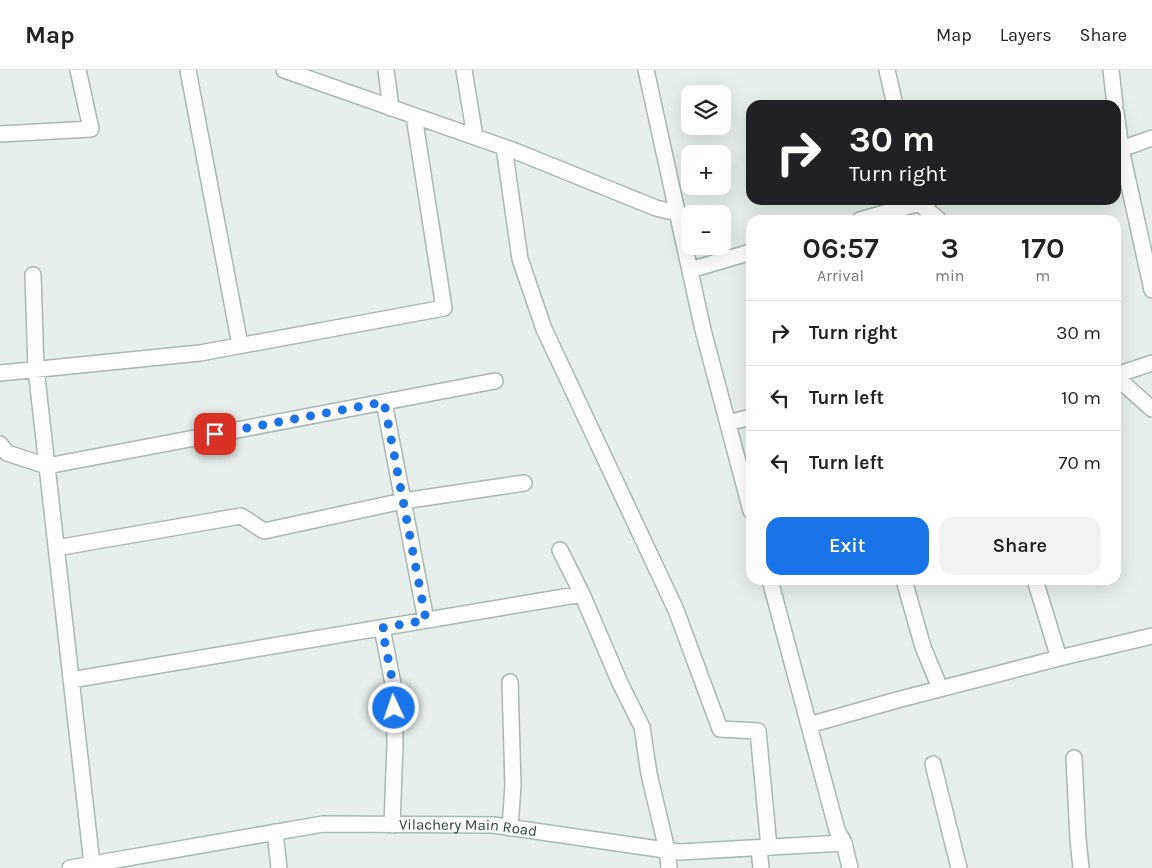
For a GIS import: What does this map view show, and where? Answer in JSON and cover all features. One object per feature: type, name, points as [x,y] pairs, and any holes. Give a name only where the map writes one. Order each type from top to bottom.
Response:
[{"type":"street","points":[[0,134],[91,129],[78,70]]},
{"type":"street","points":[[188,70],[240,345]]},
{"type":"street","points":[[284,70],[504,147],[656,208],[678,214]]},
{"type":"street","points":[[386,70],[391,108]]},
{"type":"street","points":[[464,70],[475,137]]},
{"type":"street","points":[[646,70],[703,330],[746,492]]},
{"type":"street","points":[[887,70],[894,100]]},
{"type":"street","points":[[1111,70],[1114,100]]},
{"type":"street","points":[[0,373],[200,353],[444,308],[414,116]]},
{"type":"street","points":[[1121,149],[1152,138]]},
{"type":"street","points":[[504,147],[520,259],[544,329],[676,610],[720,728],[758,731],[764,847],[761,868]]},
{"type":"street","points":[[1121,158],[1152,290]]},
{"type":"street","points":[[881,215],[918,206],[932,215]]},
{"type":"street","points":[[690,270],[746,253]]},
{"type":"street","points":[[33,275],[36,369],[71,680],[79,867]]},
{"type":"street","points":[[1121,374],[1152,364]]},
{"type":"street","points":[[0,444],[7,453],[47,466],[495,381]]},
{"type":"street","points":[[1121,381],[1152,409]]},
{"type":"street","points":[[384,402],[426,620]]},
{"type":"street","points":[[728,423],[746,418]]},
{"type":"street","points":[[56,548],[241,516],[264,531],[403,501],[524,483]]},
{"type":"street","points":[[560,550],[642,727],[649,774],[667,850],[668,868]]},
{"type":"street","points":[[771,585],[837,830],[844,843],[850,868]]},
{"type":"street","points":[[905,585],[923,647],[940,688]]},
{"type":"street","points":[[1037,585],[1059,658]]},
{"type":"street","points":[[71,680],[582,594]]},
{"type":"street","points":[[382,628],[394,689],[395,745],[392,825]]},
{"type":"street","points":[[809,725],[940,688],[1152,636]]},
{"type":"street","points":[[510,682],[513,785],[510,828]]},
{"type":"street","points":[[1074,758],[1081,868]]},
{"type":"street","points":[[933,764],[959,868]]},
{"type":"street","name":"Vilachery Main Road","points":[[79,867],[323,824],[493,825],[679,852],[844,843]]},
{"type":"street","points":[[275,832],[280,868]]},
{"type":"route","points":[[215,434],[384,402],[426,620],[382,628],[394,689],[394,708]]}]
